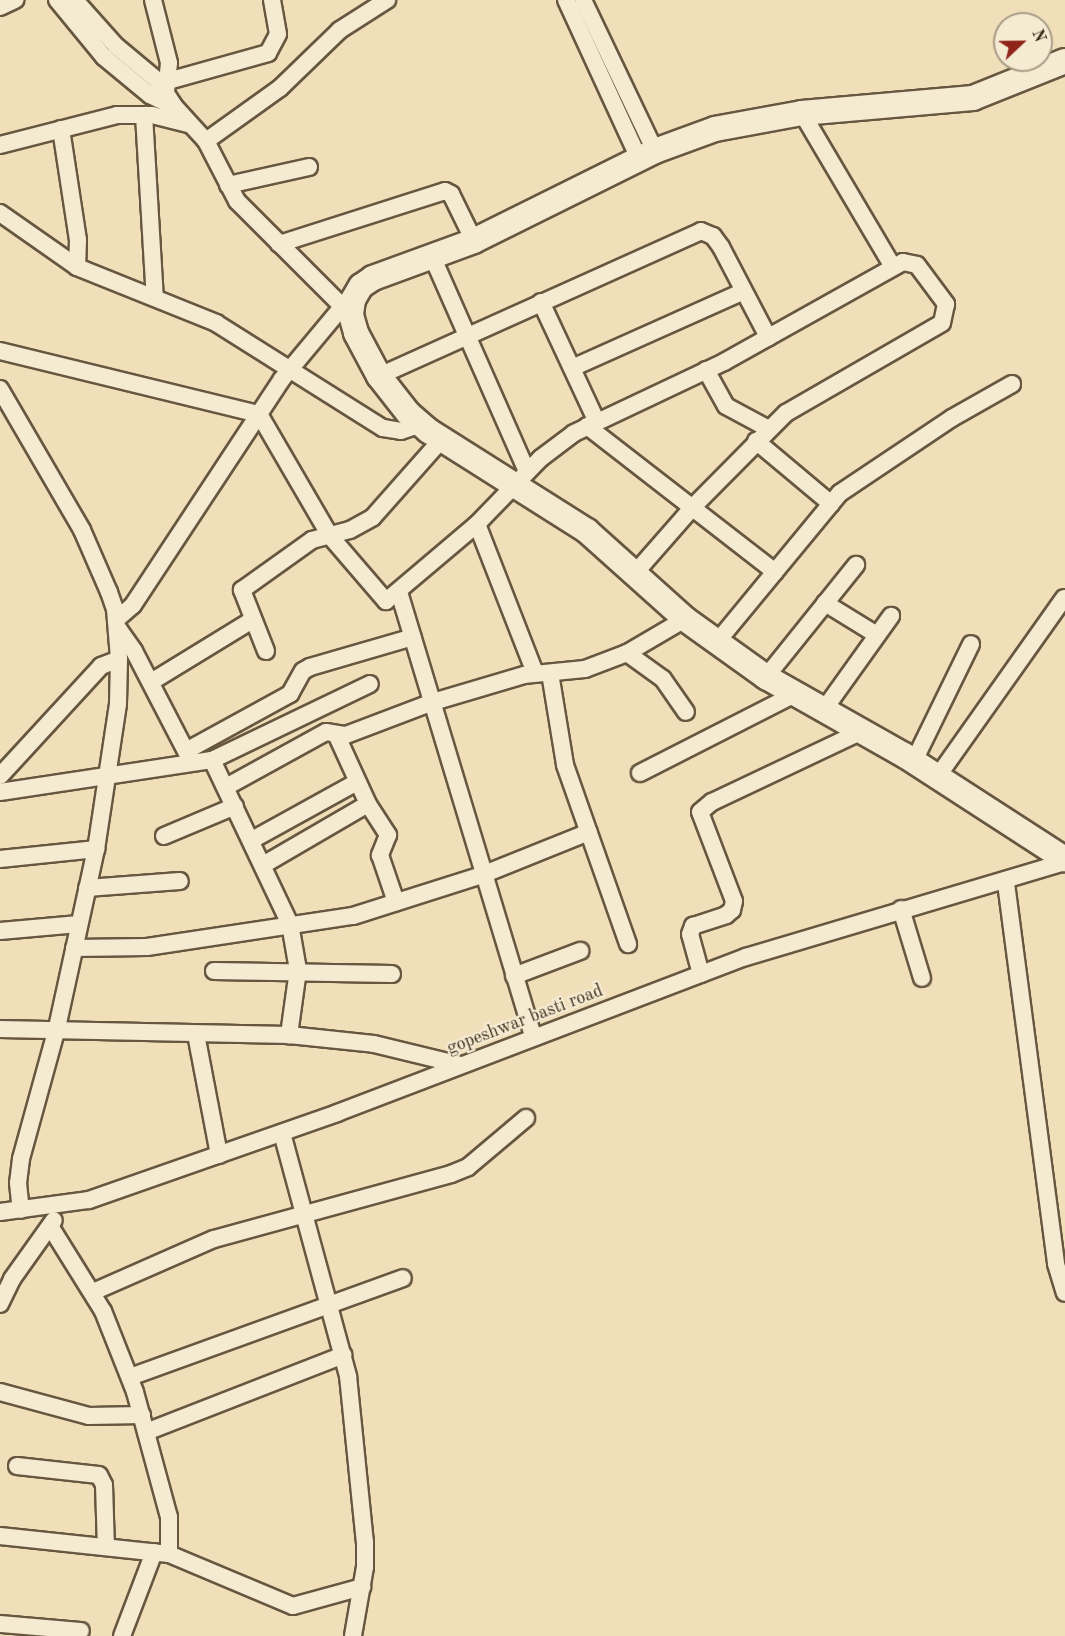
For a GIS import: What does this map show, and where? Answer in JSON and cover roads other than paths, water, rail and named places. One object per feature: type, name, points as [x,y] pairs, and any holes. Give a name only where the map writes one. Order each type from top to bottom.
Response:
[{"type":"street","points":[[0,7],[15,0]]},
{"type":"street","points":[[57,0],[104,57],[150,95],[169,93],[268,53],[278,34],[272,0]]},
{"type":"street","points":[[75,0],[116,46],[169,93],[189,124],[206,141],[237,201],[346,311],[380,376],[421,424],[442,439],[521,477],[636,572],[685,619],[766,677],[914,761],[1065,861]]},
{"type":"street","points":[[153,0],[169,63],[169,93]]},
{"type":"street","points":[[206,141],[280,88],[340,30],[387,0]]},
{"type":"street","points":[[566,0],[647,155]]},
{"type":"street","points":[[584,0],[647,155]]},
{"type":"street","points":[[117,623],[133,605],[291,368],[346,311],[367,282],[474,241],[647,155],[715,129],[802,113],[973,98],[1065,61]]},
{"type":"street","points":[[802,113],[893,267]]},
{"type":"street","points":[[0,145],[117,115],[144,115],[189,124]]},
{"type":"street","points":[[144,115],[155,298]]},
{"type":"street","points":[[61,129],[78,240],[77,267]]},
{"type":"street","points":[[228,185],[309,167]]},
{"type":"street","points":[[279,244],[445,191],[451,194],[474,241]]},
{"type":"street","points":[[0,213],[77,267],[216,323],[291,368],[383,428],[401,431],[421,424]]},
{"type":"street","points":[[380,376],[701,231],[713,236],[721,247],[768,337]]},
{"type":"street","points":[[432,256],[468,337],[521,477]]},
{"type":"street","points":[[0,351],[259,414],[330,536],[382,600],[391,599],[418,571],[477,524],[521,477],[556,445],[592,424],[706,370],[903,262],[917,265],[946,304],[942,323],[786,413],[761,435],[692,508],[636,572]]},
{"type":"street","points":[[572,368],[744,291]]},
{"type":"street","points":[[541,302],[572,368],[592,424],[692,508],[775,572]]},
{"type":"street","points":[[706,370],[726,406],[761,435],[831,504]]},
{"type":"street","points":[[717,642],[831,504],[866,473],[1012,384]]},
{"type":"street","points":[[0,389],[82,530],[110,592],[117,623],[119,659],[118,704],[96,849],[57,1028],[21,1159],[18,1183],[21,1210]]},
{"type":"street","points":[[266,651],[242,590],[312,540],[350,530],[373,517],[442,439]]},
{"type":"street","points":[[477,524],[543,673],[563,755],[628,944]]},
{"type":"street","points":[[766,677],[856,565]]},
{"type":"street","points":[[399,592],[533,1037]]},
{"type":"street","points":[[938,776],[1064,598]]},
{"type":"street","points":[[825,603],[877,635]]},
{"type":"street","points":[[824,711],[891,616]]},
{"type":"street","points":[[226,787],[320,735],[346,735],[433,702],[543,673],[585,669],[627,653],[685,619]]},
{"type":"street","points":[[151,682],[252,620]]},
{"type":"street","points":[[117,623],[151,682],[188,756]]},
{"type":"street","points":[[0,792],[108,776],[188,756],[290,694],[303,671],[310,667],[413,637]]},
{"type":"street","points":[[914,761],[971,644]]},
{"type":"street","points":[[627,653],[663,679],[686,712]]},
{"type":"street","points":[[0,776],[101,666],[119,659]]},
{"type":"street","points":[[188,756],[212,760],[369,684]]},
{"type":"street","points":[[640,773],[795,694]]},
{"type":"street","points":[[701,974],[690,934],[693,926],[726,915],[732,910],[734,901],[700,812],[712,802],[860,732]]},
{"type":"street","points":[[336,734],[368,804],[388,835],[380,855],[396,902]]},
{"type":"street","points":[[212,760],[291,924],[298,970],[289,1035]]},
{"type":"street","points":[[252,840],[357,782]]},
{"type":"street","points":[[263,865],[368,804]]},
{"type":"street","points":[[164,836],[236,806]]},
{"type":"street","points":[[74,948],[147,947],[353,916],[483,875],[589,832]]},
{"type":"street","points":[[0,859],[96,849]]},
{"type":"street","name":"gopeshwar basti road","points":[[0,1212],[64,1207],[282,1133],[701,974],[902,909],[1006,883],[1065,861]]},
{"type":"street","points":[[87,888],[180,882]]},
{"type":"street","points":[[1006,883],[1056,1264],[1065,1293]]},
{"type":"street","points":[[902,909],[922,978]]},
{"type":"street","points":[[0,931],[79,924]]},
{"type":"street","points":[[514,975],[580,951]]},
{"type":"street","points":[[214,971],[298,970],[392,974]]},
{"type":"street","points":[[0,1029],[57,1028],[196,1034],[289,1035],[374,1044],[461,1065]]},
{"type":"street","points":[[196,1034],[219,1155]]},
{"type":"street","points":[[93,1292],[197,1245],[305,1212],[468,1167],[526,1118]]},
{"type":"street","points":[[282,1133],[343,1355],[362,1499],[365,1567],[352,1636]]},
{"type":"street","points":[[0,1304],[6,1281],[64,1207]]},
{"type":"street","points":[[50,1226],[93,1292],[130,1377],[169,1517],[161,1553],[122,1636]]},
{"type":"street","points":[[130,1377],[403,1278]]},
{"type":"street","points":[[146,1432],[343,1355]]},
{"type":"street","points":[[0,1392],[90,1416],[142,1415]]},
{"type":"street","points":[[17,1466],[99,1475],[104,1485],[106,1547]]},
{"type":"street","points":[[0,1536],[161,1553],[293,1606],[362,1587]]},
{"type":"street","points":[[0,1624],[81,1631]]}]
